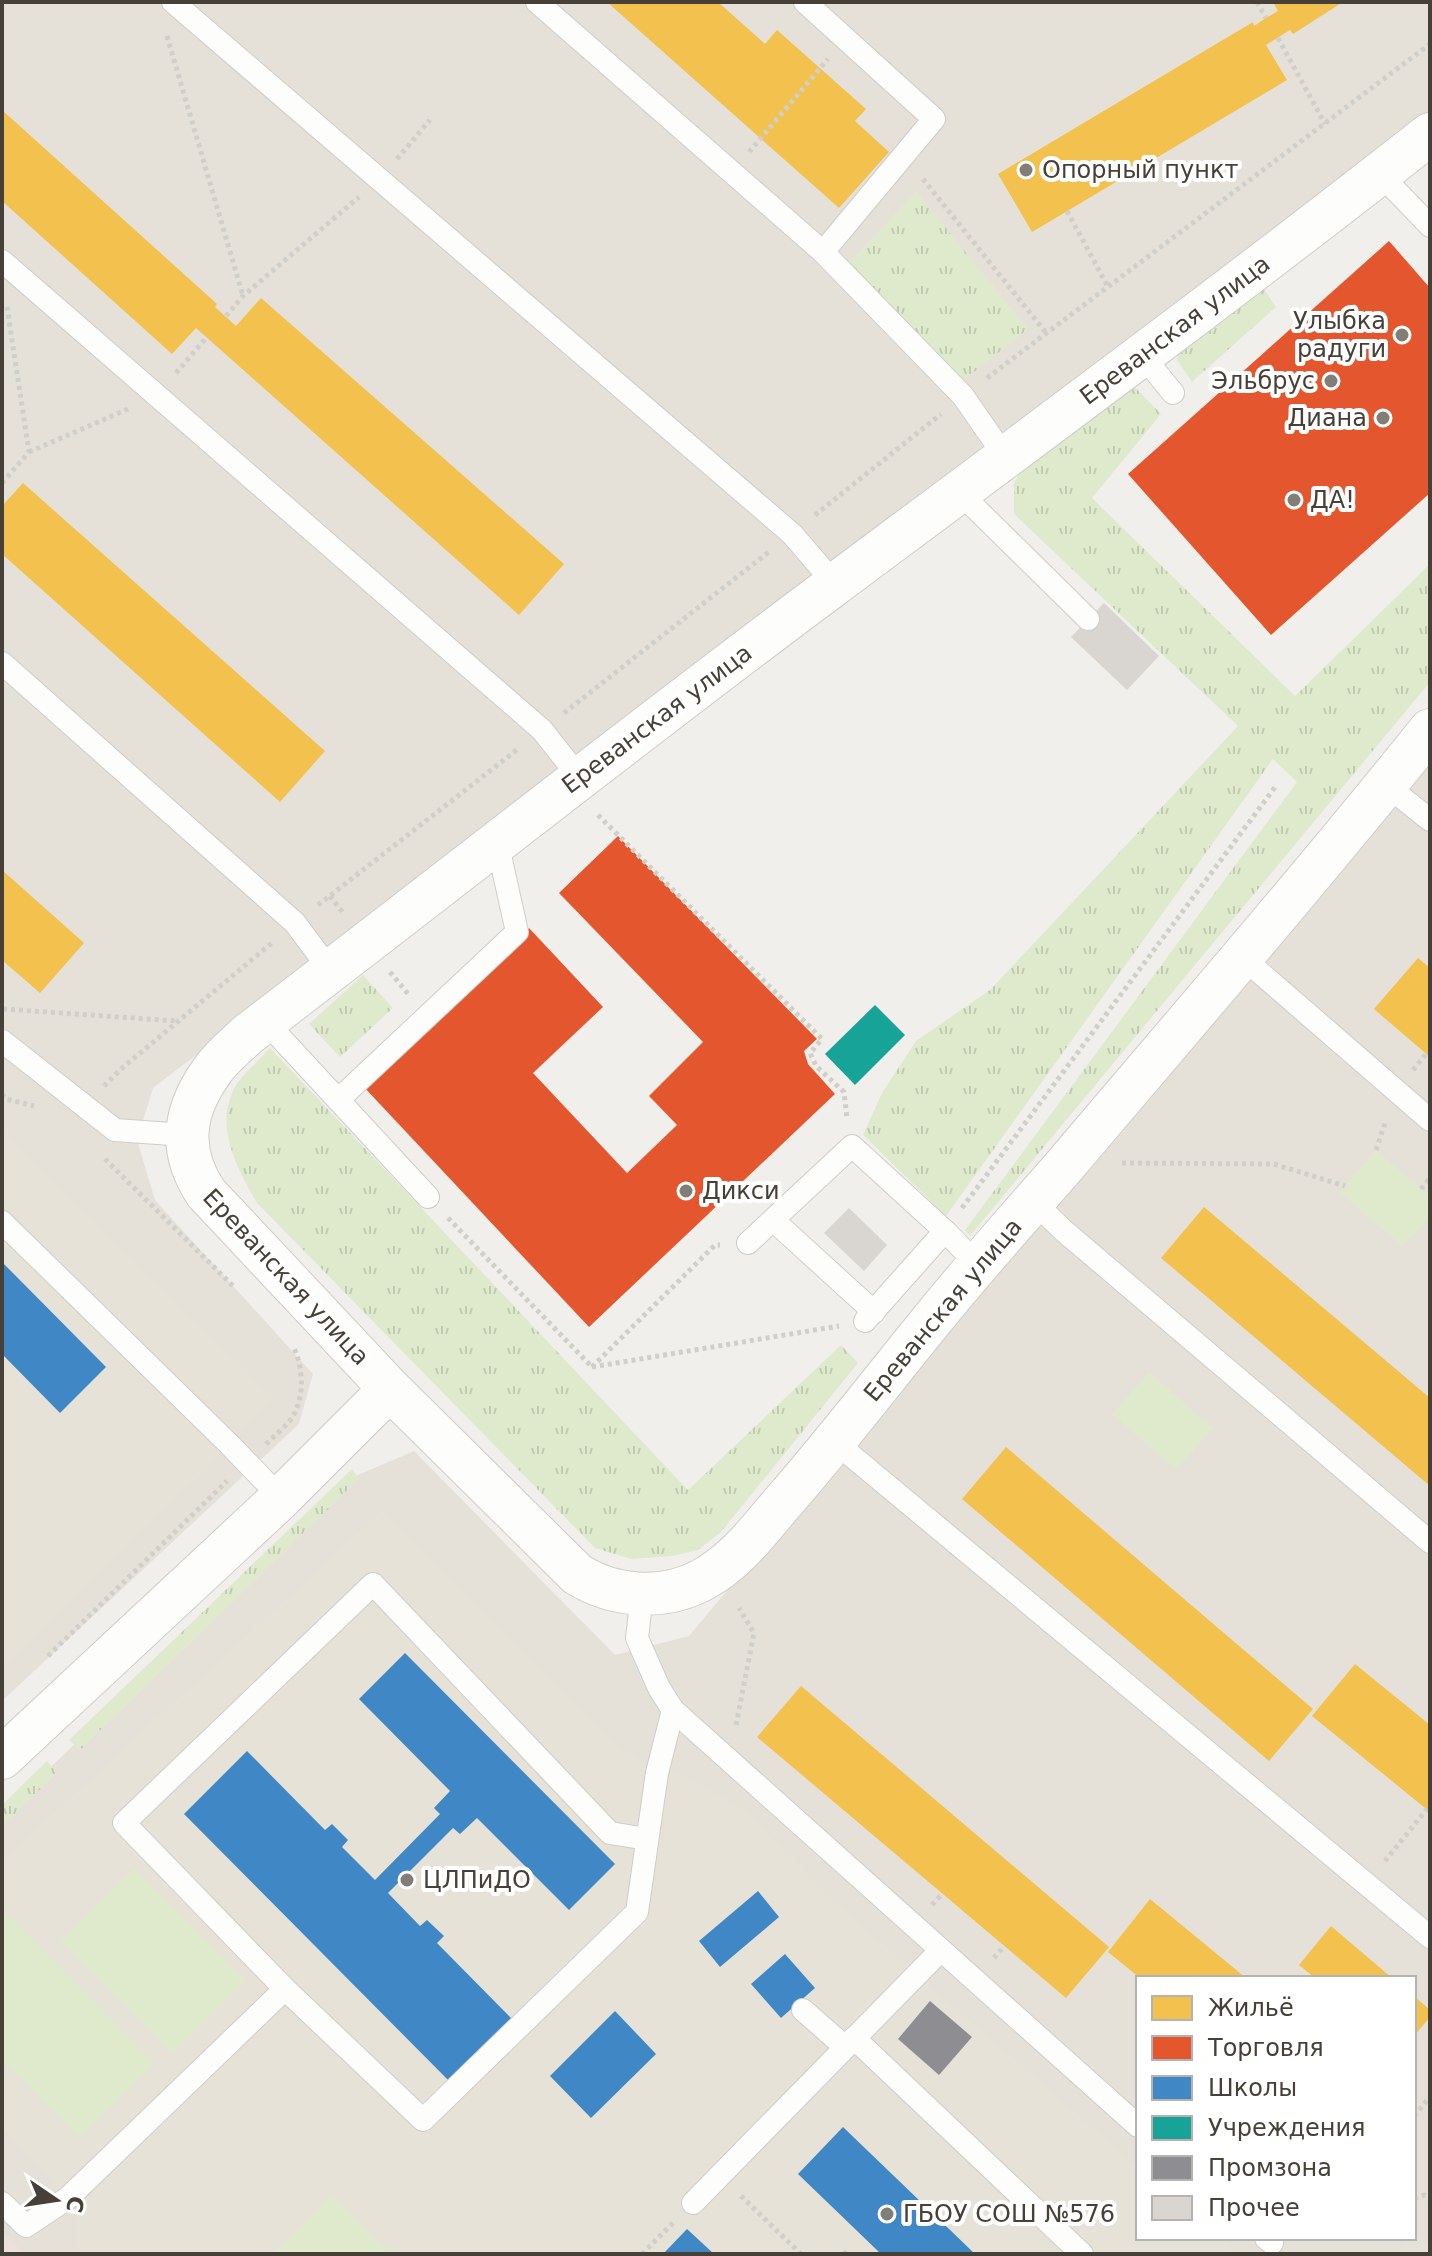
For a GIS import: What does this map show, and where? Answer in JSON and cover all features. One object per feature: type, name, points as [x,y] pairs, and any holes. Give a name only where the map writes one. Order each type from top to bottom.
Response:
[{"type":"street","name":"Ереванская улица","points":[[1430,134],[960,493],[574,782],[265,1021],[213,1069],[193,1103],[186,1135],[190,1164],[206,1193],[390,1389],[577,1574],[613,1591],[642,1594],[670,1592],[702,1581],[736,1556],[835,1442],[978,1265],[1242,957],[1430,730]]},
{"type":"street","points":[[2,1758],[281,1498],[390,1389]]},
{"type":"lane","points":[[173,2],[792,534],[835,584]]},
{"type":"lane","points":[[537,2],[823,252],[963,396],[1006,458]]},
{"type":"lane","points":[[805,2],[934,119],[823,252]]},
{"type":"lane","points":[[1380,174],[1430,226]]},
{"type":"lane","points":[[2,261],[542,730],[574,782]]},
{"type":"lane","points":[[1142,355],[1173,393]]},
{"type":"lane","points":[[960,493],[1088,619]]},
{"type":"lane","points":[[2,663],[295,923],[330,970]]},
{"type":"lane","points":[[1386,785],[1430,820]]},
{"type":"lane","points":[[338,1100],[517,932],[497,842]]},
{"type":"lane","points":[[1242,957],[1430,1120]]},
{"type":"lane","points":[[265,1021],[428,1197]]},
{"type":"lane","points":[[2,1041],[115,1130],[186,1135]]},
{"type":"lane","points":[[748,1243],[852,1146],[978,1265]]},
{"type":"lane","points":[[1033,1201],[1430,1542]]},
{"type":"lane","points":[[773,1220],[869,1317],[945,1231]]},
{"type":"lane","points":[[2,1222],[281,1498]]},
{"type":"lane","points":[[835,1442],[1430,1937]]},
{"type":"lane","points":[[647,1839],[610,1833],[373,1584],[124,1823],[285,1989],[423,2120],[637,1912],[657,1773],[673,1710]]},
{"type":"lane","points":[[642,1594],[637,1638],[659,1688],[673,1710],[1136,2124]]},
{"type":"lane","points":[[693,2203],[941,1950]]},
{"type":"lane","points":[[2,2203],[26,2226],[68,2198],[285,1989]]},
{"type":"lane","points":[[803,2010],[850,2042],[1082,2254]]},
{"type":"path","points":[[1257,2],[1266,18]]},
{"type":"path","points":[[165,31],[243,296]]},
{"type":"path","points":[[1278,38],[1325,124]]},
{"type":"path","points":[[218,986],[963,396],[1430,44]]},
{"type":"path","points":[[748,153],[820,68]]},
{"type":"path","points":[[226,316],[243,296],[381,179],[430,120]]},
{"type":"path","points":[[917,172],[1047,334]]},
{"type":"path","points":[[1067,211],[1108,287]]},
{"type":"path","points":[[2,483],[29,452],[7,301]]},
{"type":"path","points":[[574,782],[822,1039],[810,1053],[816,1066],[844,1092],[852,1146]]},
{"type":"path","points":[[945,1231],[1276,786]]},
{"type":"path","points":[[2,1009],[178,1021]]},
{"type":"path","points":[[1122,1163],[1274,1164],[1345,1186]]},
{"type":"path","points":[[1421,1189],[1430,1178]]},
{"type":"path","points":[[428,1197],[592,1367]]},
{"type":"path","points":[[592,1367],[715,1245],[748,1243]]},
{"type":"path","points":[[592,1367],[869,1317]]},
{"type":"path","points":[[47,1657],[292,1418],[301,1392]]},
{"type":"path","points":[[729,1760],[754,1633],[739,1608]]},
{"type":"path","points":[[1366,1885],[1427,1809]]},
{"type":"path","points":[[1416,2114],[1430,2097]]},
{"type":"path","points":[[720,2176],[801,2254]]},
{"type":"path","points":[[642,2254],[693,2203]]},
{"type":"shaded area","points":[[2,2],[1430,2],[1430,111],[153,1088],[137,1140],[155,1200],[313,1374],[299,1424],[2,1701]]},
{"type":"shaded area","points":[[1430,751],[1430,2254],[2,2254],[2,1814],[351,1478],[414,1451],[615,1655],[689,1636]]},
{"type":"shaded area","points":[[2,1129],[274,1399],[2,1670]]},
{"type":"shaded area","name":"ЦЛПиДО","points":[[382,1511],[612,1741],[662,1777],[665,1764],[743,1809],[831,1899],[1136,2166],[1136,2240],[1220,2240],[1237,2254],[79,2254],[77,2206],[2,2127],[2,1861]]},
{"type":"shaded area","points":[[2,2230],[24,2254],[2,2254]]},
{"type":"shaded area","points":[[1416,2234],[1430,2246],[1430,2254],[1398,2254],[1411,2240],[1416,2240]]},
{"type":"green space","points":[[916,191],[1028,329],[964,380],[848,264]]},
{"type":"green space","points":[[1262,286],[1276,307],[1192,382],[1177,360],[1181,332]]},
{"type":"green space","points":[[1131,383],[1161,414],[1092,498],[1295,696],[1430,564],[1430,682],[970,1236],[965,1230],[1297,782],[1273,759],[946,1216],[863,1135],[882,1093],[916,1041],[990,990],[1238,726],[1014,514],[1014,484],[1026,458]]},
{"type":"green space","points":[[363,975],[393,1008],[340,1057],[309,1024]]},
{"type":"green space","points":[[270,1048],[688,1490],[841,1345],[858,1363],[721,1532],[698,1550],[672,1556],[631,1559],[595,1548],[257,1203],[236,1163],[226,1120],[236,1085]]},
{"type":"green space","points":[[1376,1150],[1430,1196],[1430,1217],[1403,1247],[1339,1192]]},
{"type":"green space","points":[[1149,1372],[1213,1428],[1176,1470],[1112,1414]]},
{"type":"green space","points":[[352,1469],[359,1479],[80,1750],[69,1740]]},
{"type":"green space","points":[[47,1761],[57,1773],[2,1826],[2,1805]]},
{"type":"green space","points":[[135,1868],[246,1981],[173,2054],[61,1941]]},
{"type":"green space","points":[[2,1909],[155,2063],[80,2139],[2,2060]]},
{"type":"green space","points":[[331,2195],[390,2254],[272,2254]]},
{"type":"building: Жильё","points":[[607,2],[718,2],[765,44],[777,30],[866,109],[855,121],[889,152],[839,208]]},
{"type":"building: Жильё","points":[[1273,2],[1343,2],[1293,34],[1290,30],[1266,45],[1287,80],[1032,232],[998,174],[1253,22],[1254,26],[1278,11]]},
{"type":"building: Жильё","points":[[2,110],[217,304],[215,307],[236,326],[261,298],[564,564],[519,615],[196,328],[172,354],[2,201]]},
{"type":"building: Жильё","points":[[23,483],[325,751],[280,802],[2,554],[2,506]]},
{"type":"building: Жильё","points":[[2,870],[84,943],[40,993],[2,960]]},
{"type":"building: Жильё","points":[[1418,958],[1430,968],[1430,1057],[1374,1009]]},
{"type":"building: Жильё","points":[[1204,1207],[1430,1398],[1430,1486],[1161,1258]]},
{"type":"building: Жильё","points":[[1006,1447],[1313,1709],[1269,1761],[962,1499]]},
{"type":"building: Жильё","points":[[1355,1664],[1430,1725],[1430,1812],[1312,1716]]},
{"type":"building: Жильё","points":[[801,1686],[1109,1947],[1066,1998],[757,1737]]},
{"type":"building: Жильё","points":[[1150,1899],[1244,1976],[1138,1976],[1108,1952]]},
{"type":"building: Жильё","points":[[1331,1926],[1390,1976],[1313,1976],[1299,1965]]},
{"type":"building: Жильё","points":[[1416,1998],[1430,2010],[1430,2017],[1416,2034]]},
{"type":"building: Торговля","name":"Эльбрус","points":[[1389,241],[1430,288],[1430,493],[1271,635],[1128,474]]},
{"type":"building: Торговля","points":[[618,836],[817,1039],[804,1051],[808,1064],[835,1094],[589,1327],[362,1085],[529,928],[603,1007],[533,1073],[627,1173],[677,1125],[649,1096],[703,1042],[559,893]]},
{"type":"building: Школы","points":[[2,1262],[106,1367],[60,1413],[2,1354]]},
{"type":"building: Школы","points":[[405,1653],[615,1864],[569,1910],[477,1818],[460,1834],[453,1828],[388,1893],[420,1926],[427,1920],[444,1936],[437,1943],[515,2022],[453,2085],[184,1814],[247,1751],[325,1830],[332,1824],[348,1840],[342,1847],[375,1880],[440,1814],[434,1808],[450,1791],[359,1699]]},
{"type":"building: Школы","points":[[758,1891],[779,1917],[720,1967],[699,1941]]},
{"type":"building: Школы","points":[[785,1954],[815,1988],[781,2018],[751,1984]]},
{"type":"building: Школы","points":[[615,2011],[656,2054],[591,2118],[550,2076]]},
{"type":"building: Школы","name":"ГБОУ СОШ №576","points":[[843,2127],[975,2254],[881,2254],[798,2174]]},
{"type":"building: Школы","points":[[687,2229],[714,2254],[663,2254]]},
{"type":"building: Учреждения","points":[[875,1005],[905,1035],[855,1085],[825,1054]]},
{"type":"building: Промзона","points":[[930,2001],[972,2037],[939,2075],[898,2039]]},
{"type":"building: Прочее","points":[[1104,603],[1159,656],[1127,690],[1071,637]]},
{"type":"building: Прочее","points":[[849,1208],[887,1245],[864,1271],[824,1233]]},
{"type":"place","name":"Опорный пункт","points":[[1026,170]]},
{"type":"place","name":"Улыбка радуги","points":[[1402,335]]},
{"type":"place","name":"Эльбрус","points":[[1331,381]]},
{"type":"place","name":"Диана","points":[[1383,418]]},
{"type":"place","name":"ДА!","points":[[1294,500]]},
{"type":"place","name":"Дикси","points":[[686,1191]]},
{"type":"place","name":"ЦЛПиДО","points":[[407,1880]]},
{"type":"place","name":"ГБОУ СОШ №576","points":[[887,2214]]}]
